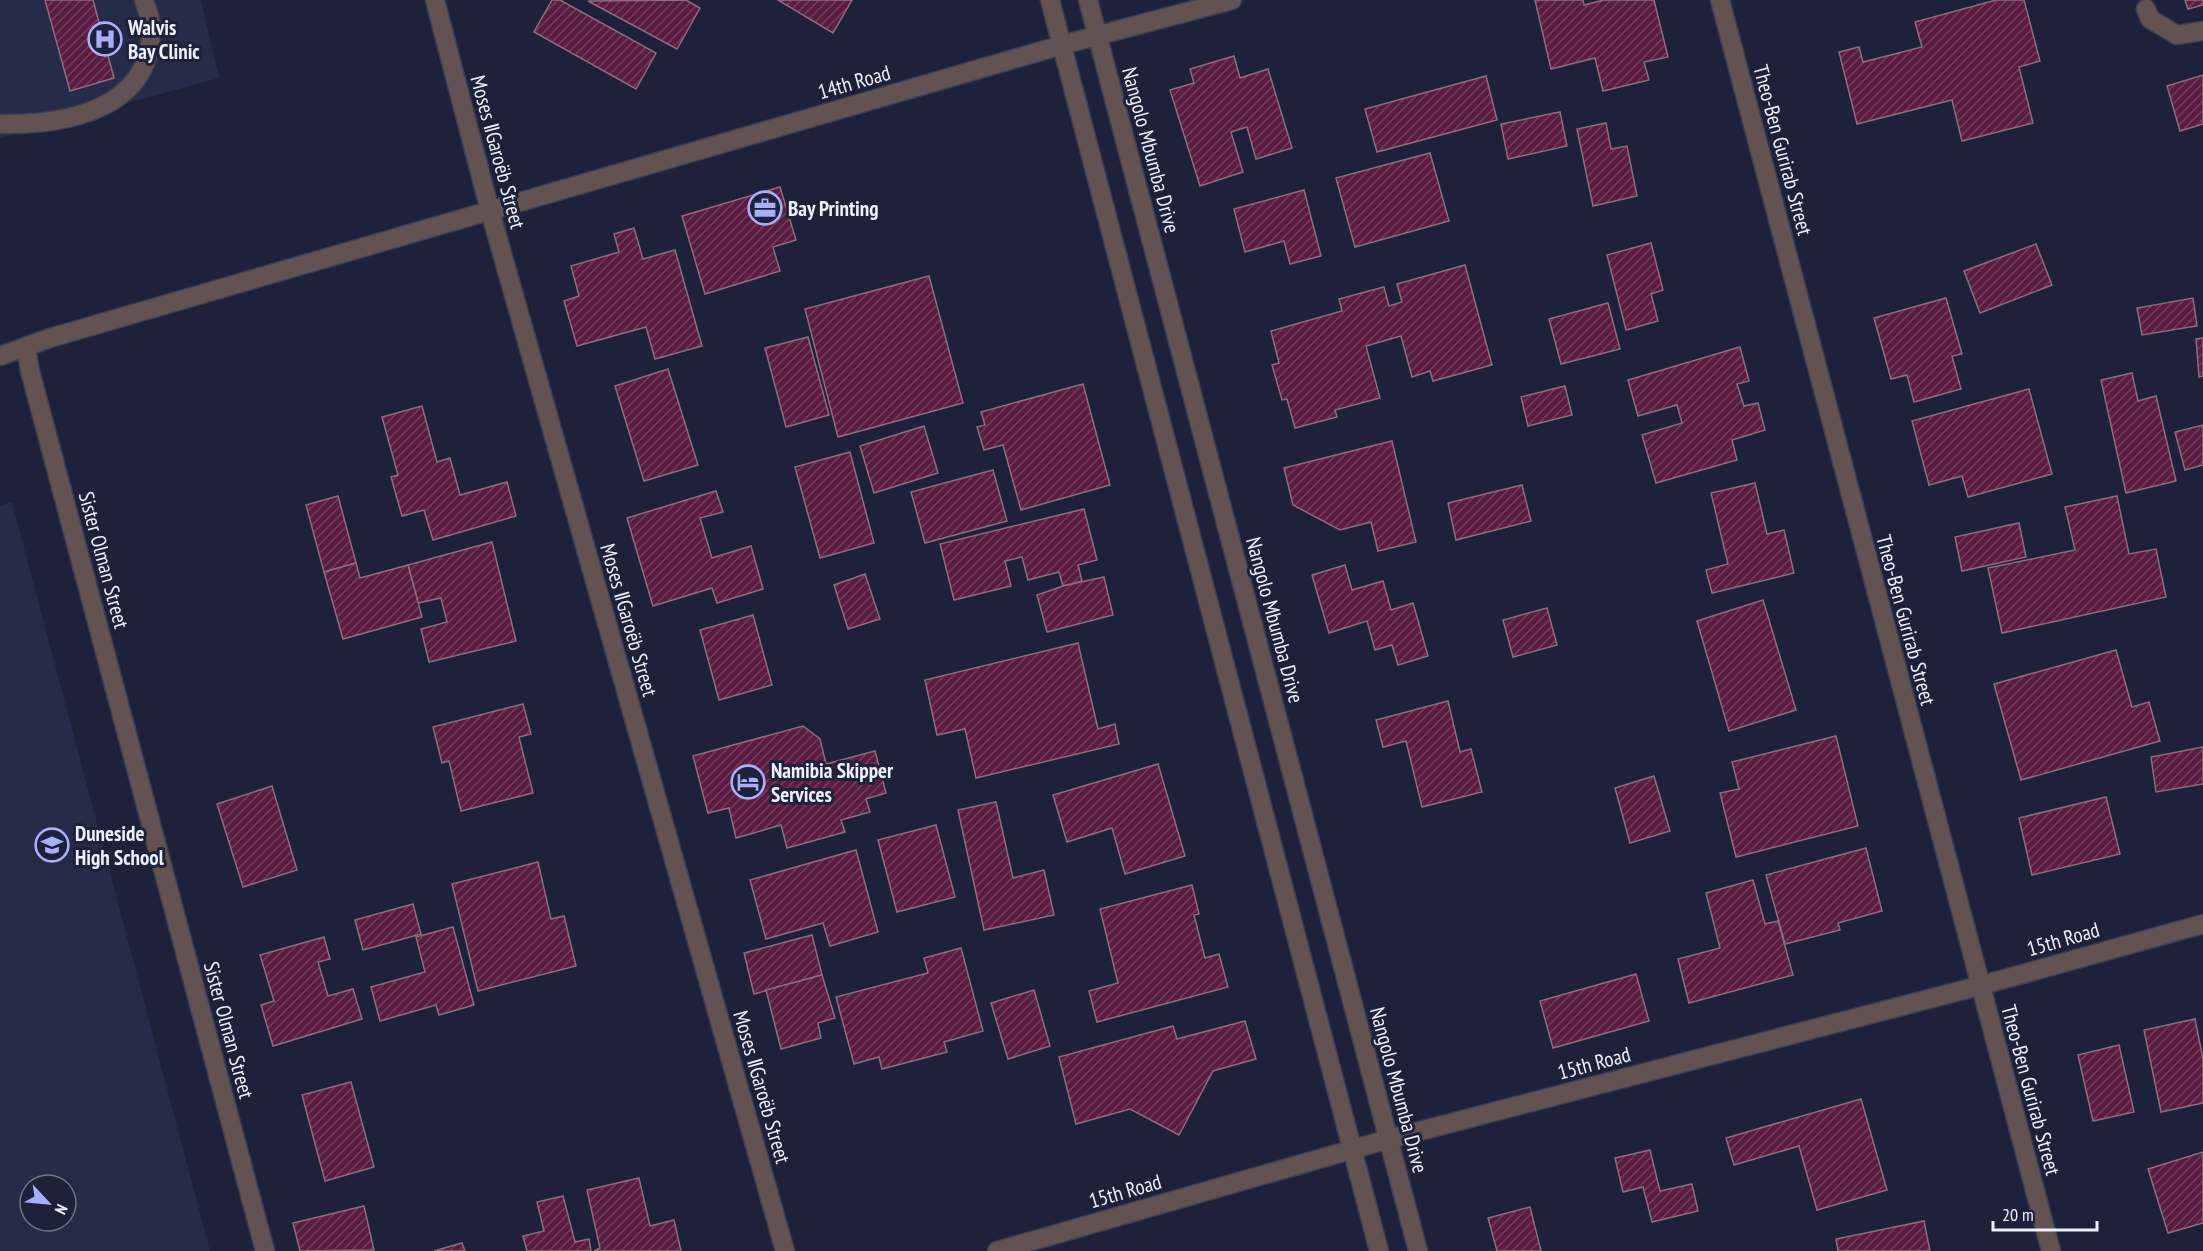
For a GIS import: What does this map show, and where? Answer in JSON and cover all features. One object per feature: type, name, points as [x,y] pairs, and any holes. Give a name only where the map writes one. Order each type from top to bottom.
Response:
[{"type":"street","points":[[0,124],[35,125],[75,118],[106,105],[133,86],[148,58],[152,25],[144,0]]},
{"type":"street","name":"Moses ǁGaroëb Street","points":[[435,0],[490,211],[785,1251]]},
{"type":"street","points":[[1050,0],[1379,1251]]},
{"type":"street","name":"Nangolo Mbumba Drive","points":[[1088,0],[1418,1251]]},
{"type":"street","name":"14th Road","points":[[490,211],[1062,45],[1232,0]]},
{"type":"street","name":"Theo-Ben Gurirab Street","points":[[1720,0],[2050,1251]]},
{"type":"street","points":[[2146,9],[2150,19],[2177,35],[2203,31]]},
{"type":"street","points":[[0,356],[50,338],[490,211]]},
{"type":"street","name":"Sister Olman Street","points":[[26,348],[36,394],[265,1251]]},
{"type":"street","name":"15th Road","points":[[998,1251],[1389,1139],[1979,986],[2203,924]]},
{"type":"shaded area","name":"Walvis Bay Clinic","points":[[0,0],[201,0],[219,78],[0,138]]},
{"type":"shaded area","name":"Duneside High School","points":[[12,502],[210,1251],[0,1251],[0,506]]},
{"type":"building","points":[[45,0],[93,0],[114,78],[70,91]]},
{"type":"building","points":[[552,0],[560,0],[656,53],[636,89],[534,32]]},
{"type":"building","points":[[686,0],[700,8],[677,49],[588,1]]},
{"type":"building","points":[[778,0],[852,0],[833,33]]},
{"type":"building","points":[[1535,0],[1583,0],[1584,5],[1604,0],[1654,0],[1668,57],[1644,62],[1649,80],[1603,91],[1595,58],[1551,69]]},
{"type":"building","points":[[1996,0],[2024,0],[2040,61],[2019,67],[2033,123],[1962,141],[1952,100],[1857,124],[1839,52],[1859,47],[1863,62],[1922,47],[1915,22]]},
{"type":"building","points":[[2185,0],[2203,0],[2203,5],[2188,9]]},
{"type":"building","points":[[1234,56],[1240,78],[1268,69],[1292,148],[1256,159],[1247,127],[1231,132],[1243,172],[1200,186],[1170,90],[1194,83],[1190,69]]},
{"type":"building","points":[[2203,75],[2203,124],[2180,131],[2167,86]]},
{"type":"building","points":[[1486,76],[1497,120],[1377,152],[1365,109]]},
{"type":"building","points":[[1560,112],[1567,146],[1508,159],[1501,124]]},
{"type":"building","points":[[1606,123],[1611,149],[1627,146],[1637,196],[1593,206],[1577,129]]},
{"type":"building","points":[[1430,153],[1449,221],[1355,247],[1336,178]]},
{"type":"building","points":[[780,187],[796,240],[773,247],[780,271],[705,294],[682,216]]},
{"type":"building","points":[[1304,190],[1321,256],[1290,264],[1284,241],[1245,252],[1234,209]]},
{"type":"building","points":[[634,228],[643,259],[675,250],[702,346],[655,359],[646,327],[577,346],[564,301],[579,296],[571,266],[619,252],[614,234]]},
{"type":"building","points":[[1651,243],[1663,290],[1651,294],[1658,321],[1626,330],[1607,255]]},
{"type":"building","points":[[2036,244],[2052,285],[1980,313],[1964,271]]},
{"type":"building","points":[[1465,265],[1492,365],[1433,381],[1430,371],[1412,377],[1401,336],[1366,346],[1380,398],[1335,410],[1337,417],[1295,428],[1287,399],[1282,400],[1272,365],[1279,363],[1271,331],[1342,311],[1339,299],[1384,287],[1389,306],[1402,302],[1397,284]]},
{"type":"building","points":[[929,276],[963,403],[838,437],[805,309]]},
{"type":"building","points":[[1946,298],[1962,354],[1952,356],[1961,389],[1914,402],[1907,375],[1891,379],[1874,318]]},
{"type":"building","points":[[2193,298],[2197,326],[2142,335],[2137,308]]},
{"type":"building","points":[[1608,303],[1620,349],[1561,364],[1549,319]]},
{"type":"building","points":[[808,337],[829,415],[786,427],[765,348]]},
{"type":"building","points":[[2203,338],[2203,376],[2199,377],[2196,339]]},
{"type":"building","points":[[1740,347],[1749,381],[1737,384],[1744,406],[1758,403],[1765,430],[1732,440],[1737,460],[1656,483],[1642,435],[1682,423],[1677,405],[1638,416],[1628,380]]},
{"type":"building","points":[[668,369],[698,465],[644,481],[615,386]]},
{"type":"building","points":[[2132,373],[2138,401],[2156,396],[2176,481],[2126,493],[2101,380]]},
{"type":"building","points":[[1083,384],[1110,485],[1021,510],[1003,445],[984,450],[977,427],[985,425],[981,412]]},
{"type":"building","points":[[1565,386],[1572,415],[1528,426],[1521,397]]},
{"type":"building","points":[[2029,389],[2052,474],[1968,497],[1962,476],[1929,485],[1912,421]]},
{"type":"building","points":[[422,406],[437,462],[450,458],[460,495],[507,482],[516,516],[433,540],[424,510],[402,516],[391,477],[398,475],[382,417]]},
{"type":"building","points":[[2203,425],[2203,465],[2185,470],[2175,432]]},
{"type":"building","points":[[924,426],[938,473],[874,493],[860,446]]},
{"type":"building","points":[[1392,441],[1416,542],[1378,551],[1371,522],[1340,530],[1293,505],[1284,468]]},
{"type":"building","points":[[850,452],[874,543],[820,558],[795,467]]},
{"type":"building","points":[[993,470],[1007,521],[925,543],[911,492]]},
{"type":"building","points":[[1755,483],[1767,534],[1784,530],[1794,573],[1712,593],[1706,570],[1728,564],[1711,493]]},
{"type":"building","points":[[1522,485],[1531,521],[1456,540],[1448,503]]},
{"type":"building","points":[[716,491],[723,512],[700,518],[712,558],[751,546],[763,589],[717,603],[712,588],[653,606],[627,518]]},
{"type":"building","points":[[338,496],[356,563],[324,572],[306,505]]},
{"type":"building","points":[[2117,496],[2129,554],[2156,549],[2166,597],[2002,633],[1988,568],[2075,550],[2065,507]]},
{"type":"building","points":[[1084,509],[1097,560],[1078,565],[1082,581],[1063,586],[1059,572],[1028,580],[1022,557],[1005,561],[1011,586],[954,600],[940,544]]},
{"type":"building","points":[[2019,523],[2026,557],[1962,571],[1955,537]]},
{"type":"building","points":[[492,542],[516,641],[429,662],[421,629],[447,622],[441,598],[418,603],[408,565]]},
{"type":"building","points":[[356,563],[360,578],[408,565],[422,617],[343,639],[324,572]]},
{"type":"building","points":[[1345,565],[1352,590],[1383,581],[1391,610],[1413,603],[1428,656],[1398,665],[1392,645],[1375,650],[1367,621],[1329,633],[1312,575]]},
{"type":"building","points":[[865,574],[880,619],[848,629],[834,585]]},
{"type":"building","points":[[1104,577],[1113,615],[1047,632],[1037,595],[1063,586]]},
{"type":"building","points":[[1763,600],[1796,710],[1729,731],[1697,621]]},
{"type":"building","points":[[1547,608],[1557,645],[1513,657],[1503,620]]},
{"type":"building","points":[[753,615],[772,685],[719,700],[700,630]]},
{"type":"building","points":[[1078,643],[1098,729],[1115,724],[1119,744],[976,778],[965,729],[937,735],[925,680]]},
{"type":"building","points":[[2116,650],[2132,707],[2149,702],[2160,741],[2021,780],[1994,684]]},
{"type":"building","points":[[1448,701],[1460,752],[1471,749],[1482,792],[1422,807],[1406,741],[1383,747],[1376,720]]},
{"type":"building","points":[[523,704],[531,734],[519,737],[533,793],[461,811],[449,761],[442,763],[433,727]]},
{"type":"building","points":[[803,726],[820,739],[826,764],[875,751],[886,793],[866,799],[870,812],[841,820],[845,832],[787,848],[781,825],[736,838],[729,808],[708,813],[693,756]]},
{"type":"building","points":[[1836,736],[1858,826],[1736,857],[1720,793],[1739,789],[1732,762]]},
{"type":"building","points":[[2203,747],[2203,784],[2156,792],[2151,757]]},
{"type":"building","points":[[1158,764],[1185,856],[1125,874],[1112,828],[1067,842],[1053,795]]},
{"type":"building","points":[[1654,776],[1670,831],[1630,843],[1615,788]]},
{"type":"building","points":[[272,786],[297,870],[243,887],[217,804]]},
{"type":"building","points":[[2106,797],[2120,854],[2032,875],[2019,818]]},
{"type":"building","points":[[996,802],[1013,878],[1044,870],[1054,915],[984,930],[958,810]]},
{"type":"building","points":[[936,825],[955,897],[897,912],[878,840]]},
{"type":"building","points":[[1866,848],[1882,911],[1838,923],[1840,930],[1785,944],[1766,875]]},
{"type":"building","points":[[856,850],[878,932],[830,946],[823,923],[766,939],[750,880]]},
{"type":"building","points":[[538,862],[551,919],[564,916],[576,966],[478,991],[452,884]]},
{"type":"building","points":[[1753,880],[1765,924],[1778,921],[1793,975],[1689,1003],[1678,959],[1720,948],[1706,893]]},
{"type":"building","points":[[1192,885],[1199,914],[1194,915],[1205,958],[1219,954],[1228,987],[1097,1022],[1089,991],[1118,983],[1100,909]]},
{"type":"building","points":[[413,904],[421,934],[363,950],[355,920]]},
{"type":"building","points":[[453,927],[474,1005],[439,1015],[436,1005],[380,1021],[371,987],[425,972],[416,937]]},
{"type":"building","points":[[812,935],[822,975],[754,994],[744,953]]},
{"type":"building","points":[[324,937],[330,959],[318,962],[328,996],[353,989],[362,1019],[273,1046],[261,1005],[274,1001],[260,955]]},
{"type":"building","points":[[961,948],[983,1031],[944,1042],[947,1052],[882,1069],[879,1057],[854,1064],[836,997],[928,973],[924,958]]},
{"type":"building","points":[[1636,974],[1649,1021],[1553,1048],[1540,1001]]},
{"type":"building","points":[[822,975],[835,1018],[818,1023],[821,1038],[781,1049],[766,990]]},
{"type":"building","points":[[1034,990],[1050,1046],[1008,1059],[991,1003]]},
{"type":"building","points":[[2195,1019],[2203,1059],[2203,1103],[2161,1112],[2144,1030]]},
{"type":"building","points":[[1245,1021],[1256,1059],[1213,1071],[1179,1135],[1130,1109],[1076,1124],[1059,1057],[1173,1026],[1177,1039]]},
{"type":"building","points":[[2119,1045],[2134,1112],[2093,1121],[2078,1055]]},
{"type":"building","points":[[351,1082],[374,1167],[325,1181],[302,1095]]},
{"type":"building","points":[[1861,1099],[1887,1190],[1817,1210],[1799,1146],[1734,1165],[1726,1138]]},
{"type":"building","points":[[1650,1150],[1660,1191],[1692,1184],[1698,1211],[1652,1222],[1643,1187],[1623,1192],[1615,1158]]},
{"type":"building","points":[[2203,1152],[2203,1223],[2168,1233],[2148,1169]]},
{"type":"building","points":[[639,1178],[650,1226],[674,1220],[681,1251],[594,1251],[600,1248],[587,1190]]},
{"type":"building","points":[[563,1196],[575,1242],[589,1239],[591,1251],[527,1251],[523,1236],[544,1231],[537,1202]]},
{"type":"building","points":[[364,1206],[374,1250],[300,1251],[293,1223]]},
{"type":"building","points":[[1530,1207],[1541,1251],[1497,1251],[1488,1218]]},
{"type":"building","points":[[1924,1221],[1930,1251],[1838,1251],[1836,1239]]},
{"type":"building","points":[[462,1243],[465,1251],[434,1251]]},
{"type":"place","name":"Walvis Bay Clinic","points":[[105,39]]},
{"type":"place","name":"Bay Printing","points":[[765,208]]},
{"type":"place","name":"Namibia Skipper Services","points":[[748,782]]},
{"type":"place","name":"Duneside High School","points":[[52,845]]}]
